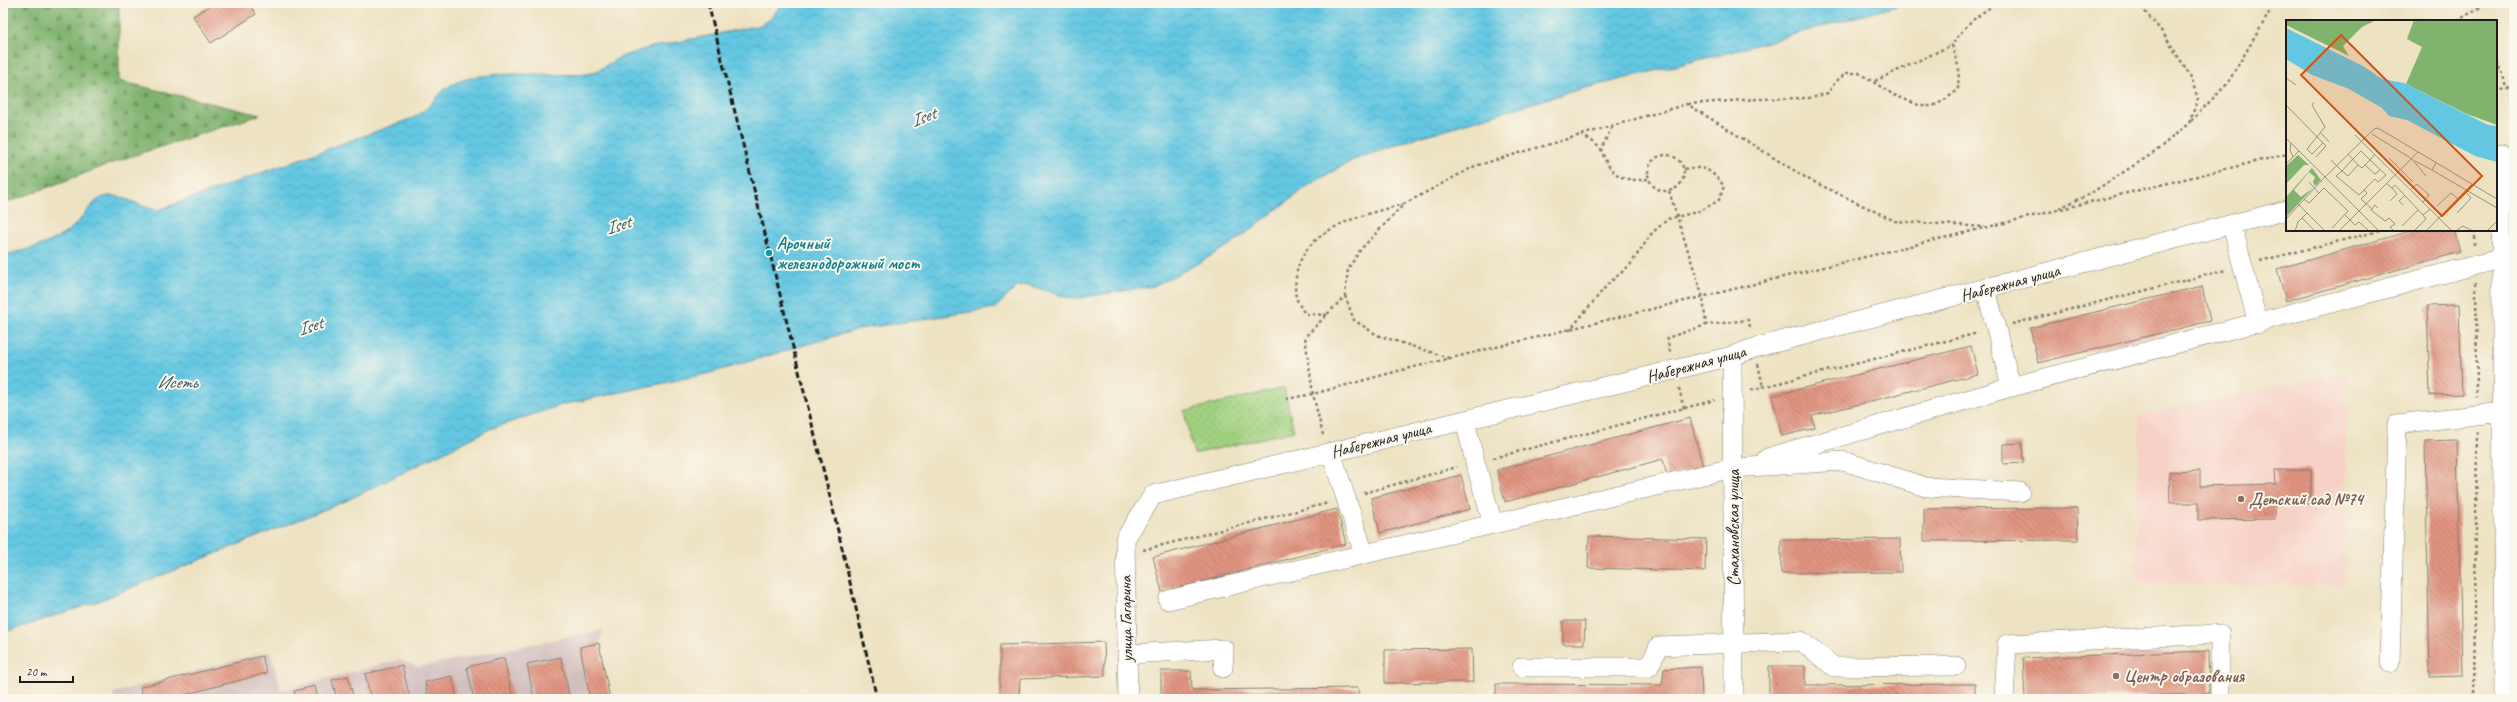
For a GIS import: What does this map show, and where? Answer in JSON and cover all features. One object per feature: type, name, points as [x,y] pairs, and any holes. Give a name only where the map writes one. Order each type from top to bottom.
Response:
[{"type":"street","points":[[2504,153],[2508,257],[2503,412],[2504,699]]},
{"type":"street","name":"Набережная улица","points":[[1125,539],[1152,495],[1732,356],[1754,348],[1986,290],[2286,210]]},
{"type":"street","points":[[2232,225],[2258,324]]},
{"type":"street","points":[[1168,600],[1733,468],[2011,387],[2258,324],[2475,264],[2508,257]]},
{"type":"street","points":[[1986,290],[2011,387]]},
{"type":"street","name":"Стахановская улица","points":[[1732,356],[1734,699]]},
{"type":"street","points":[[2390,663],[2397,424],[2503,412]]},
{"type":"street","points":[[1465,420],[1475,462],[1493,524]]},
{"type":"street","points":[[1330,453],[1364,554]]},
{"type":"street","points":[[1733,468],[1843,461],[1926,487],[2020,492]]},
{"type":"street","name":"улица Гагарина","points":[[1125,539],[1128,699]]},
{"type":"street","points":[[2004,699],[2007,644],[2220,634],[2220,699]]},
{"type":"street","points":[[1522,667],[1649,667],[1659,646],[1734,645],[1801,641],[1834,667],[1956,666]]},
{"type":"street","points":[[1127,654],[1224,649],[1223,668]]},
{"type":"path","points":[[1875,81],[1952,45],[1963,28],[1982,11],[1998,3]]},
{"type":"path","points":[[2134,3],[2142,8],[2163,33],[2190,75],[2198,99],[2189,123]]},
{"type":"path","points":[[2056,210],[2088,195],[2155,152],[2189,123],[2227,84],[2268,15],[2272,3]]},
{"type":"path","points":[[2459,20],[2487,3]]},
{"type":"path","points":[[1327,315],[1305,314],[1294,296],[1297,265],[1311,245],[1331,228],[1354,218],[1404,204],[1474,166],[1687,104],[1757,99],[1812,98],[1828,93],[1835,82],[1847,73],[1859,73],[1875,81],[1894,95],[1920,106],[1933,106],[1944,101],[1958,90],[1959,68],[1952,45]]},
{"type":"path","points":[[2497,63],[2503,74],[2506,89]]},
{"type":"path","points":[[2497,92],[2514,86]]},
{"type":"path","points":[[1687,104],[1808,179],[1895,221],[1988,227]]},
{"type":"path","points":[[1601,149],[1612,126]]},
{"type":"path","points":[[1581,135],[1592,141],[1601,149],[1606,164],[1622,178],[1635,181],[1648,179]]},
{"type":"path","points":[[1286,399],[1313,394],[2286,154]]},
{"type":"path","points":[[1666,155],[1677,159],[1684,169],[1683,178],[1678,187],[1669,191],[1660,191],[1653,186],[1648,179],[1648,167],[1656,158],[1666,155]]},
{"type":"path","points":[[1568,331],[1608,284],[1630,265],[1652,233],[1668,220],[1700,211],[1719,200],[1724,186],[1711,170],[1697,167],[1684,169]]},
{"type":"path","points":[[1669,191],[1703,298],[1706,324]]},
{"type":"path","points":[[1404,204],[1361,249],[1348,269],[1345,296],[1354,320],[1377,335],[1452,359]]},
{"type":"path","points":[[1141,551],[1733,395],[2379,231]]},
{"type":"path","points":[[2474,699],[2477,415],[2475,231]]},
{"type":"path","points":[[1330,453],[1313,394],[1306,337],[1345,296]]},
{"type":"shaded area","name":"Детский сад №74","points":[[2347,372],[2344,586],[2136,583],[2139,415]]},
{"type":"shaded area","points":[[603,630],[599,643],[610,699],[114,699],[113,693],[270,651],[281,690],[399,660],[418,667]]},
{"type":"green space","points":[[3,3],[119,3],[119,81],[260,115],[126,158],[3,204]]},
{"type":"green space","points":[[1284,388],[1294,431],[1194,454],[1184,411]]},
{"type":"water","name":"Исеть","points":[[783,3],[1907,3],[1730,52],[1570,92],[1406,141],[1351,161],[1309,185],[1233,243],[1186,270],[1153,286],[1072,299],[1028,285],[1017,287],[995,308],[859,329],[710,373],[561,405],[490,429],[348,500],[96,602],[3,633],[3,255],[32,248],[60,237],[79,221],[94,203],[103,197],[116,196],[152,209],[159,210],[413,118],[420,114],[449,86],[469,78],[502,74],[586,74],[597,71],[621,57],[648,48],[761,25],[769,20]]},
{"type":"building","points":[[214,3],[249,3],[256,14],[211,43],[193,16]]},
{"type":"building","points":[[2410,231],[2454,231],[2460,252],[2286,301],[2277,269]]},
{"type":"building","points":[[2202,286],[2210,321],[2038,363],[2030,328]]},
{"type":"building","points":[[2459,305],[2462,394],[2430,395],[2427,306]]},
{"type":"building","points":[[1971,346],[1978,374],[1812,416],[1815,428],[1782,436],[1772,396]]},
{"type":"building","points":[[1690,418],[1703,467],[1667,476],[1663,459],[1505,502],[1497,470]]},
{"type":"building","points":[[2457,440],[2462,676],[2430,677],[2425,441]]},
{"type":"building","points":[[2022,443],[2023,463],[2003,464],[2003,444]]},
{"type":"building","points":[[2275,470],[2311,470],[2311,504],[2275,504],[2275,519],[2198,520],[2198,503],[2170,503],[2169,472],[2200,471],[2200,486],[2276,484]]},
{"type":"building","points":[[1461,475],[1470,509],[1380,533],[1371,498]]},
{"type":"building","points":[[2077,508],[2078,540],[1924,541],[1924,509]]},
{"type":"building","points":[[1337,509],[1346,544],[1162,592],[1153,557]]},
{"type":"building","points":[[1589,536],[1706,539],[1705,571],[1588,568]]},
{"type":"building","points":[[1900,539],[1901,572],[1781,573],[1781,540]]},
{"type":"building","points":[[1563,621],[1585,621],[1584,644],[1563,644]]},
{"type":"building","points":[[1104,642],[1105,676],[1020,679],[1019,699],[1000,699],[1000,645]]},
{"type":"building","points":[[599,643],[610,699],[590,699],[580,647]]},
{"type":"building","points":[[1472,649],[1473,682],[1385,683],[1385,650]]},
{"type":"building","name":"Центр образования","points":[[2208,651],[2209,694],[2025,699],[2023,658]]},
{"type":"building","points":[[262,656],[267,673],[168,699],[143,699],[140,687]]},
{"type":"building","points":[[561,657],[570,699],[534,699],[527,664]]},
{"type":"building","points":[[504,658],[513,699],[474,699],[467,667]]},
{"type":"building","points":[[402,665],[410,699],[371,699],[365,674]]},
{"type":"building","points":[[1769,666],[1805,666],[1805,685],[1975,684],[1975,699],[1769,699]]},
{"type":"building","points":[[1701,667],[1702,699],[1496,699],[1496,684],[1662,685],[1664,669]]},
{"type":"building","points":[[1161,671],[1191,671],[1192,690],[1358,688],[1359,699],[1161,699]]},
{"type":"building","points":[[348,676],[354,699],[337,699],[332,680]]},
{"type":"building","points":[[452,676],[457,699],[428,699],[425,682]]},
{"type":"building","points":[[315,686],[318,699],[296,699],[294,691]]},
{"type":"railway","points":[[708,3],[832,505],[877,699]]},
{"type":"place","name":"Арочный железнодорожный мост","points":[[769,253]]},
{"type":"place","name":"Детский сад №74","points":[[2241,499]]},
{"type":"place","name":"Центр образования","points":[[2116,676]]},
{"type":"water label","name":"Iset","points":[[923,117]]},
{"type":"water label","name":"Iset","points":[[618,225]]},
{"type":"water label","name":"Iset","points":[[310,326]]}]
